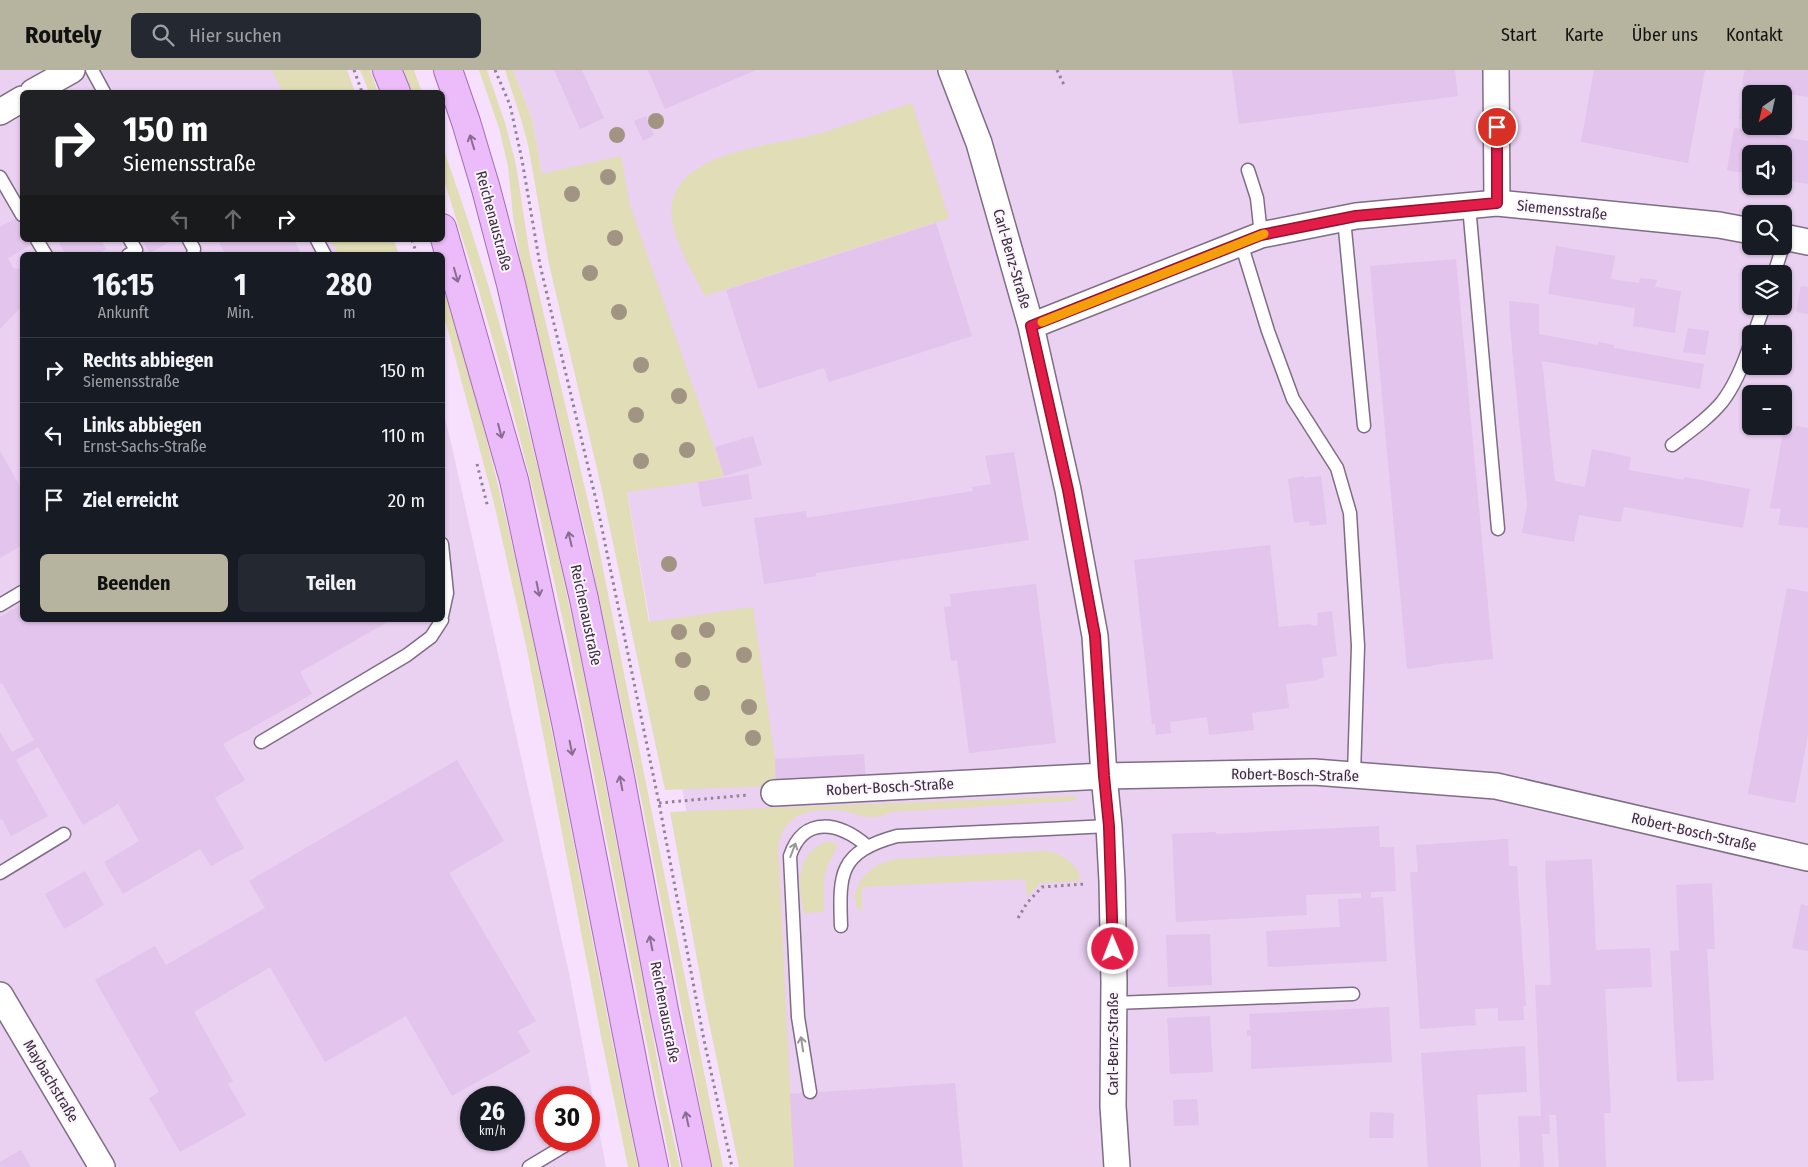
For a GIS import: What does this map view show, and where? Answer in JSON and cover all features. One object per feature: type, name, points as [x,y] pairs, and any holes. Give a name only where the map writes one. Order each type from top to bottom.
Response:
[{"type":"main road","points":[[387,70],[395,90]]},
{"type":"main road","name":"Reichenaustraße","points":[[448,70],[466,122],[508,274],[584,599],[664,1010],[697,1167]]},
{"type":"main road","points":[[445,238],[516,490],[566,722],[654,1167]]},
{"type":"street","points":[[40,90],[72,70]]},
{"type":"street","name":"Carl-Benz-Straße","points":[[951,70],[979,143],[1031,326],[1068,490],[1095,636],[1112,881],[1113,1106],[1117,1167]]},
{"type":"street","points":[[1496,70],[1497,203]]},
{"type":"street","points":[[0,112],[20,101]]},
{"type":"street","name":"Siemensstraße","points":[[1031,326],[1251,239],[1356,216],[1497,203],[1742,230]]},
{"type":"street","name":"Robert-Bosch-Straße","points":[[774,793],[1104,776],[1314,772],[1496,786],[1808,858]]},
{"type":"street","name":"Maybachstraße","points":[[0,995],[102,1167]]},
{"type":"lane","points":[[92,70],[103,90]]},
{"type":"lane","points":[[1248,170],[1257,198],[1251,239],[1268,331],[1293,399],[1337,468],[1350,513],[1358,646],[1354,775]]},
{"type":"lane","points":[[0,176],[20,211]]},
{"type":"lane","points":[[1469,206],[1498,529]]},
{"type":"lane","points":[[1344,219],[1364,426]]},
{"type":"lane","points":[[131,242],[136,250],[133,252]]},
{"type":"lane","points":[[1672,446],[1704,420],[1722,401],[1742,368]]},
{"type":"lane","points":[[445,573],[447,593],[445,602]]},
{"type":"lane","points":[[0,605],[20,593]]},
{"type":"lane","points":[[261,742],[407,655],[431,637],[441,622]]},
{"type":"lane","points":[[841,926],[841,880],[844,871],[856,855],[867,846],[896,836],[1109,826]]},
{"type":"lane","points":[[810,1092],[798,1017],[790,856],[793,847],[802,834],[811,829],[829,827],[853,834],[867,846]]},
{"type":"lane","points":[[0,874],[64,834]]},
{"type":"lane","points":[[1114,1003],[1353,994]]},
{"type":"lane","points":[[530,1167],[556,1151]]},
{"type":"path","points":[[354,70],[361,90]]},
{"type":"path","points":[[1057,70],[1065,87]]},
{"type":"path","points":[[475,456],[490,513]]},
{"type":"path","points":[[659,803],[774,793]]},
{"type":"path","points":[[1018,918],[1027,903],[1042,887],[1112,881]]},
{"type":"shaded area","points":[[0,70],[329,70],[337,90],[20,90],[20,242],[393,242],[395,252],[20,252],[20,622],[445,622],[445,419],[569,973],[591,1086],[535,1086],[535,1151],[600,1151],[600,1136],[606,1167],[0,1167]]},
{"type":"shaded area","points":[[272,70],[347,70],[354,90],[282,90]]},
{"type":"shaded area","points":[[360,70],[370,70],[377,90],[368,90]]},
{"type":"shaded area","points":[[403,70],[414,70],[421,90],[411,90]]},
{"type":"shaded area","points":[[479,70],[487,70],[506,126],[516,165],[530,256],[597,539],[723,1167],[712,1167],[642,803],[587,539],[520,259],[508,166],[499,128]]},
{"type":"shaded area","points":[[505,70],[513,70],[532,119],[542,174],[621,156],[630,205],[724,476],[698,482],[627,492],[649,622],[753,607],[775,759],[776,786],[665,790],[601,486],[549,264],[528,145]]},
{"type":"shaded area","points":[[513,70],[1808,70],[1808,1167],[756,1167],[650,622],[627,491],[542,174],[532,119]]},
{"type":"shaded area","points":[[912,103],[949,218],[705,296],[682,252],[672,215],[672,204],[679,186],[692,172],[710,161],[731,153],[814,135]]},
{"type":"shaded area","points":[[445,154],[495,308],[538,470],[592,716],[664,1097],[680,1167],[671,1167],[568,644],[540,517],[479,291],[445,183]]},
{"type":"shaded area","points":[[332,242],[395,242],[398,252],[337,252]]},
{"type":"shaded area","points":[[445,294],[475,397],[518,570],[638,1167],[628,1167],[527,650],[493,499],[445,319]]},
{"type":"shaded area","points":[[1076,796],[1077,799],[1069,801],[891,812],[876,817],[838,810],[816,810],[806,812],[791,821],[780,837],[778,849],[794,1167],[739,1167],[705,1003],[670,812]]},
{"type":"shaded area","points":[[826,842],[838,845],[824,877],[824,912],[804,913],[800,882],[804,862],[816,847]]},
{"type":"shaded area","points":[[1046,851],[1060,855],[1072,864],[1079,872],[1079,881],[1040,883],[1027,897],[1025,879],[862,887],[862,910],[859,910],[856,903],[856,890],[868,872],[880,864],[895,859]]},
{"type":"building","points":[[554,70],[582,70],[604,118],[580,129]]},
{"type":"building","points":[[648,70],[756,70],[665,109]]},
{"type":"building","points":[[1232,70],[1455,70],[1458,96],[1239,124]]},
{"type":"building","points":[[1594,70],[1705,70],[1688,163],[1581,142]]},
{"type":"building","points":[[1745,70],[1808,70],[1808,97],[1792,94],[1792,85],[1742,85]]},
{"type":"building","points":[[1742,99],[1742,120],[1739,119]]},
{"type":"building","points":[[646,116],[654,135],[643,141],[634,121]]},
{"type":"building","points":[[1734,128],[1742,129],[1742,135],[1774,135],[1808,141],[1808,184],[1792,181],[1792,145],[1742,145],[1742,172],[1727,170]]},
{"type":"building","points":[[20,216],[20,242],[36,242],[8,258],[13,268],[20,269],[20,308],[0,329],[0,227]]},
{"type":"building","points":[[936,223],[972,336],[829,382],[824,368],[758,389],[726,290]]},
{"type":"building","points":[[59,242],[102,242],[106,249],[101,252],[64,252]]},
{"type":"building","points":[[143,242],[169,242],[152,252],[149,252]]},
{"type":"building","points":[[219,242],[295,242],[300,251],[298,252],[224,252]]},
{"type":"building","points":[[1556,246],[1615,256],[1611,279],[1639,283],[1640,278],[1657,280],[1655,287],[1681,291],[1675,333],[1633,326],[1635,308],[1548,294]]},
{"type":"building","points":[[1456,259],[1493,659],[1407,669],[1370,266]]},
{"type":"building","points":[[1801,286],[1808,287],[1808,314],[1796,312]]},
{"type":"building","points":[[1509,301],[1539,304],[1539,334],[1598,345],[1599,342],[1614,345],[1614,348],[1704,364],[1700,389],[1542,361],[1555,481],[1585,487],[1592,449],[1631,457],[1629,470],[1684,480],[1684,477],[1750,489],[1743,528],[1624,507],[1621,522],[1579,515],[1574,542],[1522,533],[1527,505]]},
{"type":"building","points":[[1688,328],[1709,331],[1705,355],[1683,352]]},
{"type":"building","points":[[1796,426],[1808,428],[1808,528],[1778,525],[1781,509],[1770,508],[1782,435],[1792,435],[1792,433],[1794,433]]},
{"type":"building","points":[[753,436],[762,465],[724,476],[715,447]]},
{"type":"building","points":[[0,451],[20,486],[20,546],[0,558]]},
{"type":"building","points":[[1014,452],[1029,540],[816,573],[816,576],[764,584],[754,518],[806,511],[807,518],[973,491],[972,487],[991,484],[985,456]]},
{"type":"building","points":[[748,474],[752,499],[702,507],[698,482]]},
{"type":"building","points":[[1304,476],[1304,478],[1321,476],[1327,524],[1310,526],[1309,521],[1294,523],[1288,479]]},
{"type":"building","points":[[1270,545],[1279,627],[1318,625],[1317,613],[1332,611],[1337,656],[1322,658],[1324,677],[1318,680],[1286,684],[1289,708],[1252,713],[1254,730],[1209,735],[1207,717],[1170,722],[1171,733],[1156,735],[1155,724],[1152,724],[1134,560]]},
{"type":"building","points":[[1036,584],[1056,743],[969,753],[957,660],[951,661],[944,607],[951,606],[950,594]]},
{"type":"building","points":[[1787,588],[1808,592],[1808,735],[1795,803],[1748,794]]},
{"type":"building","points":[[20,605],[20,622],[388,622],[300,672],[312,694],[223,744],[245,780],[215,798],[244,848],[211,866],[200,849],[123,894],[104,862],[139,841],[118,804],[83,825],[38,747],[16,760],[48,816],[11,836],[2,819],[0,820],[0,732],[12,752],[34,740],[2,683],[0,684],[0,617]]},
{"type":"building","points":[[864,754],[866,780],[776,784],[775,759]]},
{"type":"building","points":[[457,760],[504,841],[449,873],[536,1021],[518,1031],[530,1052],[470,1086],[460,1086],[460,1091],[452,1096],[406,1016],[325,1062],[270,967],[194,1012],[233,1081],[228,1084],[246,1115],[180,1152],[149,1098],[159,1092],[95,980],[155,946],[166,965],[265,908],[249,881]]},
{"type":"building","points":[[1379,826],[1380,847],[1394,847],[1396,891],[1371,892],[1371,898],[1383,897],[1387,961],[1268,967],[1266,931],[1340,927],[1338,899],[1361,898],[1361,893],[1306,895],[1307,915],[1176,922],[1172,834],[1216,832],[1216,834]]},
{"type":"building","points":[[1508,839],[1509,866],[1517,866],[1526,1006],[1523,1006],[1524,1020],[1498,1021],[1498,1008],[1475,1009],[1476,1025],[1420,1029],[1410,872],[1418,872],[1416,845]]},
{"type":"building","points":[[1592,859],[1596,950],[1650,948],[1652,987],[1605,989],[1611,1113],[1604,1113],[1606,1167],[1559,1167],[1556,1115],[1549,1115],[1550,1134],[1542,1134],[1544,1167],[1520,1167],[1518,1116],[1541,1116],[1535,985],[1551,985],[1545,861]]},
{"type":"building","points":[[85,871],[104,905],[64,929],[45,894]]},
{"type":"building","points":[[1712,883],[1715,949],[1707,949],[1714,1080],[1677,1082],[1670,951],[1679,950],[1676,885]]},
{"type":"building","points":[[1801,904],[1808,906],[1808,951],[1792,948]]},
{"type":"building","points":[[1210,934],[1212,985],[1168,987],[1166,935]]},
{"type":"building","points":[[1389,1007],[1392,1062],[1251,1069],[1251,1036],[1247,1036],[1247,1030],[1250,1030],[1249,1014]]},
{"type":"building","points":[[1210,1016],[1213,1072],[1170,1074],[1167,1018]]},
{"type":"building","points":[[1525,1046],[1527,1092],[1477,1095],[1481,1167],[1428,1167],[1421,1053]]},
{"type":"building","points":[[955,1083],[963,1167],[794,1167],[790,1094]]},
{"type":"building","points":[[1197,1099],[1199,1125],[1174,1126],[1173,1100]]},
{"type":"building","points":[[1370,1112],[1394,1113],[1393,1138],[1369,1138]]},
{"type":"building","points":[[21,1150],[31,1167],[0,1167],[0,1162]]},
{"type":"slow traffic","points":[[1042,322],[1264,234]]},
{"type":"route","points":[[1113,949],[1109,826],[1095,636],[1068,490],[1031,326],[1261,235],[1356,216],[1497,203],[1497,127]]}]
